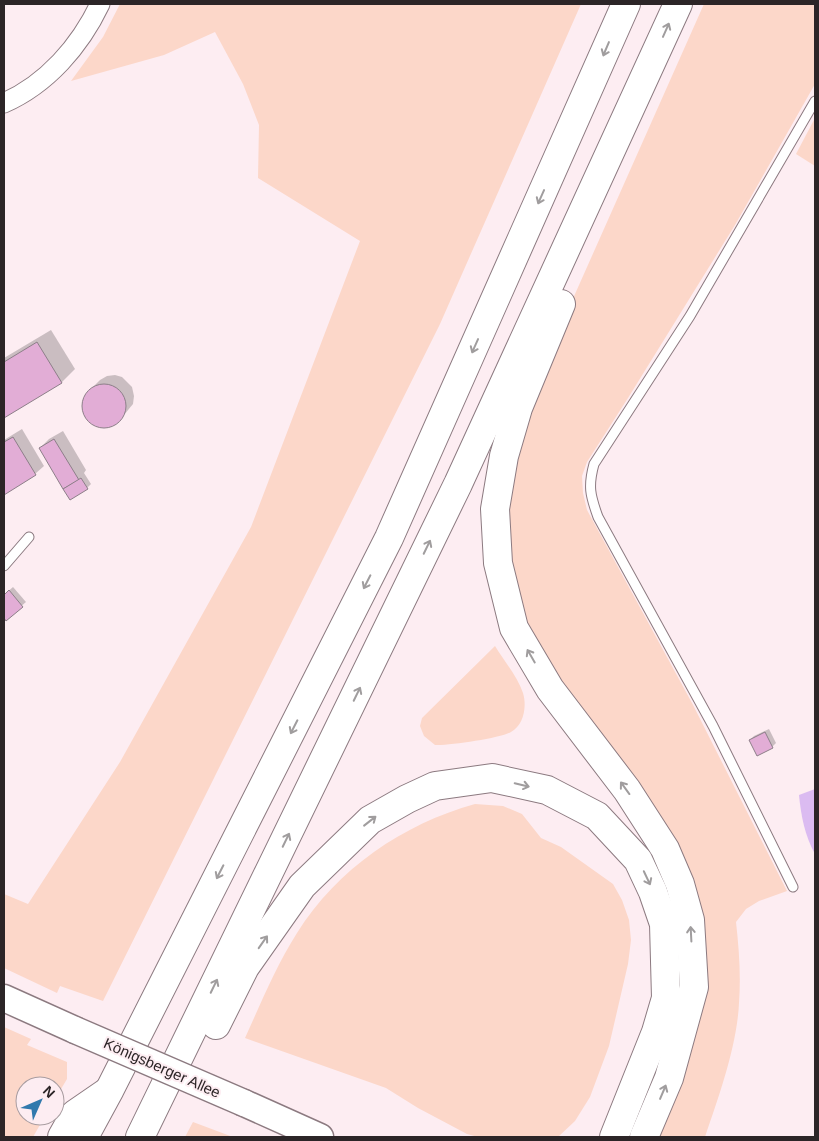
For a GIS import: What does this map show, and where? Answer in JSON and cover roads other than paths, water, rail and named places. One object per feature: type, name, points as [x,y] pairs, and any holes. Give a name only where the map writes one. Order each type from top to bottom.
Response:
[{"type":"highway","points":[[84,1137],[389,538],[626,4]]},
{"type":"highway","points":[[140,1137],[458,484],[678,4]]},
{"type":"highway","points":[[640,89],[596,220],[518,408],[504,456],[495,509],[498,564],[514,628],[550,689],[628,790],[665,849],[680,884],[690,920],[694,987],[670,1078],[644,1137]]},
{"type":"highway","points":[[152,1137],[163,1122],[246,967],[302,886],[370,820],[392,807],[436,786],[492,778],[548,790],[597,816],[638,860],[653,892],[664,924],[666,998],[656,1032],[614,1137]]},
{"type":"highway","points":[[62,1137],[75,1114],[110,1089]]},
{"type":"main road","name":"Königsberger Allee","points":[[4,998],[320,1137]]},
{"type":"street","points":[[4,103],[22,95],[57,66],[80,41],[100,4]]},
{"type":"lane","points":[[793,887],[713,726],[598,517],[589,481],[594,464],[690,316],[815,100]]},
{"type":"lane","points":[[4,566],[29,538]]}]
